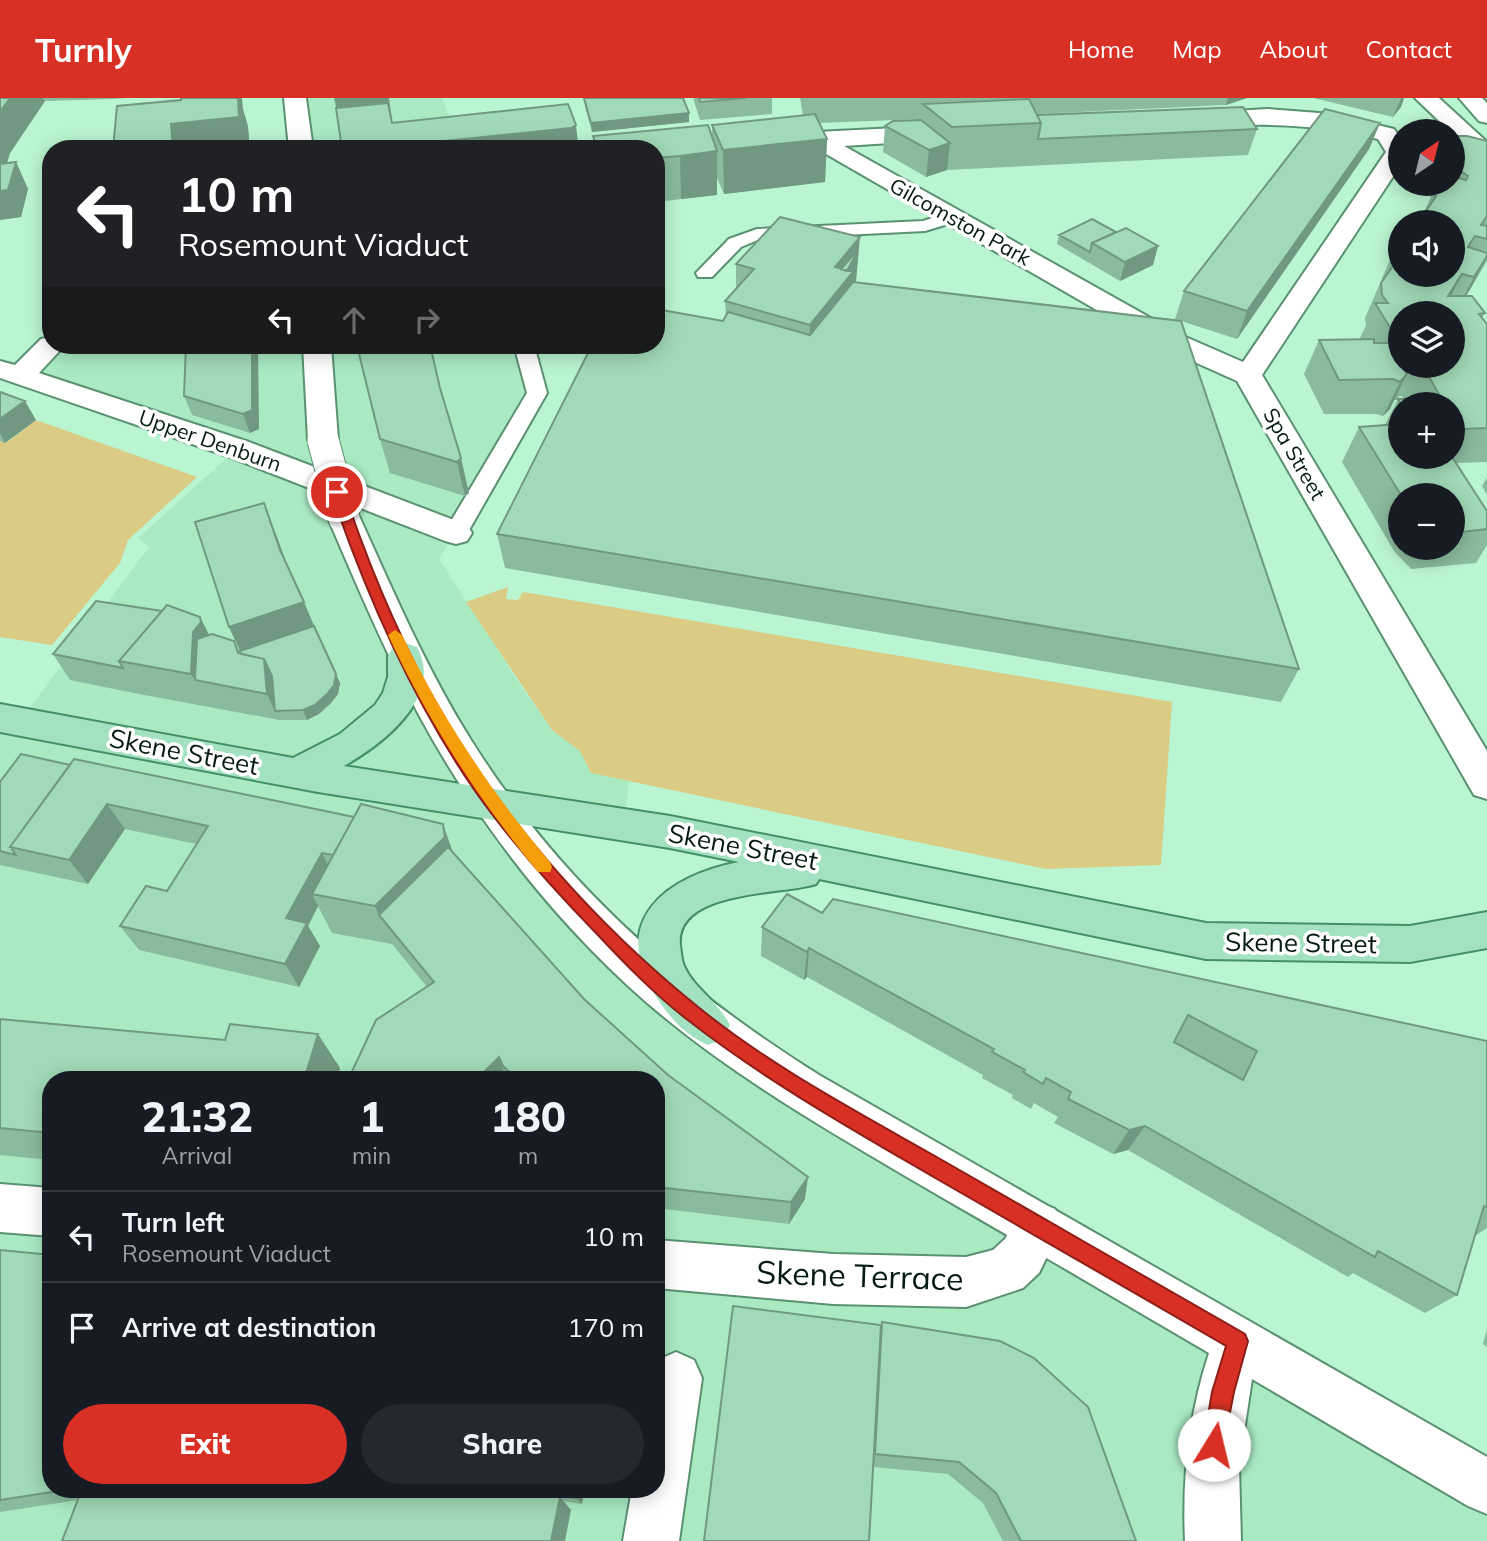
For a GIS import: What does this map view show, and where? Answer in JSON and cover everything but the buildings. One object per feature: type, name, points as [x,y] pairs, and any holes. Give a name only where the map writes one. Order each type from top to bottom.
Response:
[{"type":"main road","points":[[295,773],[341,751],[380,721],[403,689],[407,673],[405,656]]},
{"type":"main road","name":"Skene Street","points":[[0,718],[295,773],[670,832],[1206,941],[1410,944],[1487,930]]},
{"type":"main road","points":[[708,1025],[677,992],[661,961],[659,950],[663,926],[677,905],[705,888],[753,874],[805,872],[881,875]]},
{"type":"street","points":[[295,98],[301,140]]},
{"type":"street","points":[[1426,98],[1487,154]]},
{"type":"street","points":[[1470,98],[1487,116]]},
{"type":"street","points":[[1172,121],[1268,116],[1332,121],[1386,134],[1398,152],[1248,375]]},
{"type":"street","points":[[749,145],[953,132]]},
{"type":"street","name":"Gilcomston Park","points":[[816,139],[1171,341],[1248,375]]},
{"type":"street","points":[[9,373],[42,351]]},
{"type":"street","points":[[318,354],[323,440],[344,518],[405,656],[443,729],[494,805],[545,867],[605,933],[653,980],[762,1064],[865,1127],[1487,1487]]},
{"type":"street","name":"Upper Denburn","points":[[9,373],[237,449],[456,533]]},
{"type":"street","name":"Spa Street","points":[[1248,375],[1487,784]]},
{"type":"street","points":[[0,1208],[42,1211]]},
{"type":"street","name":"Skene Terrace","points":[[665,1265],[833,1279],[966,1282],[995,1276],[1014,1265],[1029,1246],[1038,1226]]},
{"type":"street","points":[[1213,1541],[1210,1500],[1214,1445],[1223,1392],[1238,1341]]},
{"type":"street","points":[[665,1453],[676,1378]]},
{"type":"street","points":[[652,1541],[658,1498]]},
{"type":"lane","points":[[705,272],[735,243],[757,234],[925,226],[951,217]]},
{"type":"lane","name":"Upper Denburn","points":[[456,533],[537,393],[526,354]]},
{"type":"shaded area","points":[[295,98],[442,98],[457,140],[300,140]]},
{"type":"shaded area","points":[[42,354],[526,354],[537,393],[439,559],[552,730],[580,751],[591,773],[629,781],[624,824],[495,805],[630,959],[1487,1487],[1487,1541],[0,1541],[0,718],[20,721],[149,547],[138,538],[237,449],[19,376]]},
{"type":"shaded area","points":[[36,420],[197,477],[128,540],[120,563],[52,645],[0,637],[0,441],[6,443]]},
{"type":"shaded area","points":[[508,587],[506,599],[518,600],[523,592],[1172,702],[1161,865],[1045,869],[591,773],[580,751],[552,730],[466,602]]},
{"type":"slow traffic","points":[[395,635],[422,692],[455,748],[480,786],[544,867]]},
{"type":"route","points":[[337,492],[344,518],[433,712],[480,786],[565,891],[617,946],[680,1004],[762,1064],[865,1127],[1238,1341],[1223,1392],[1214,1445]]}]
